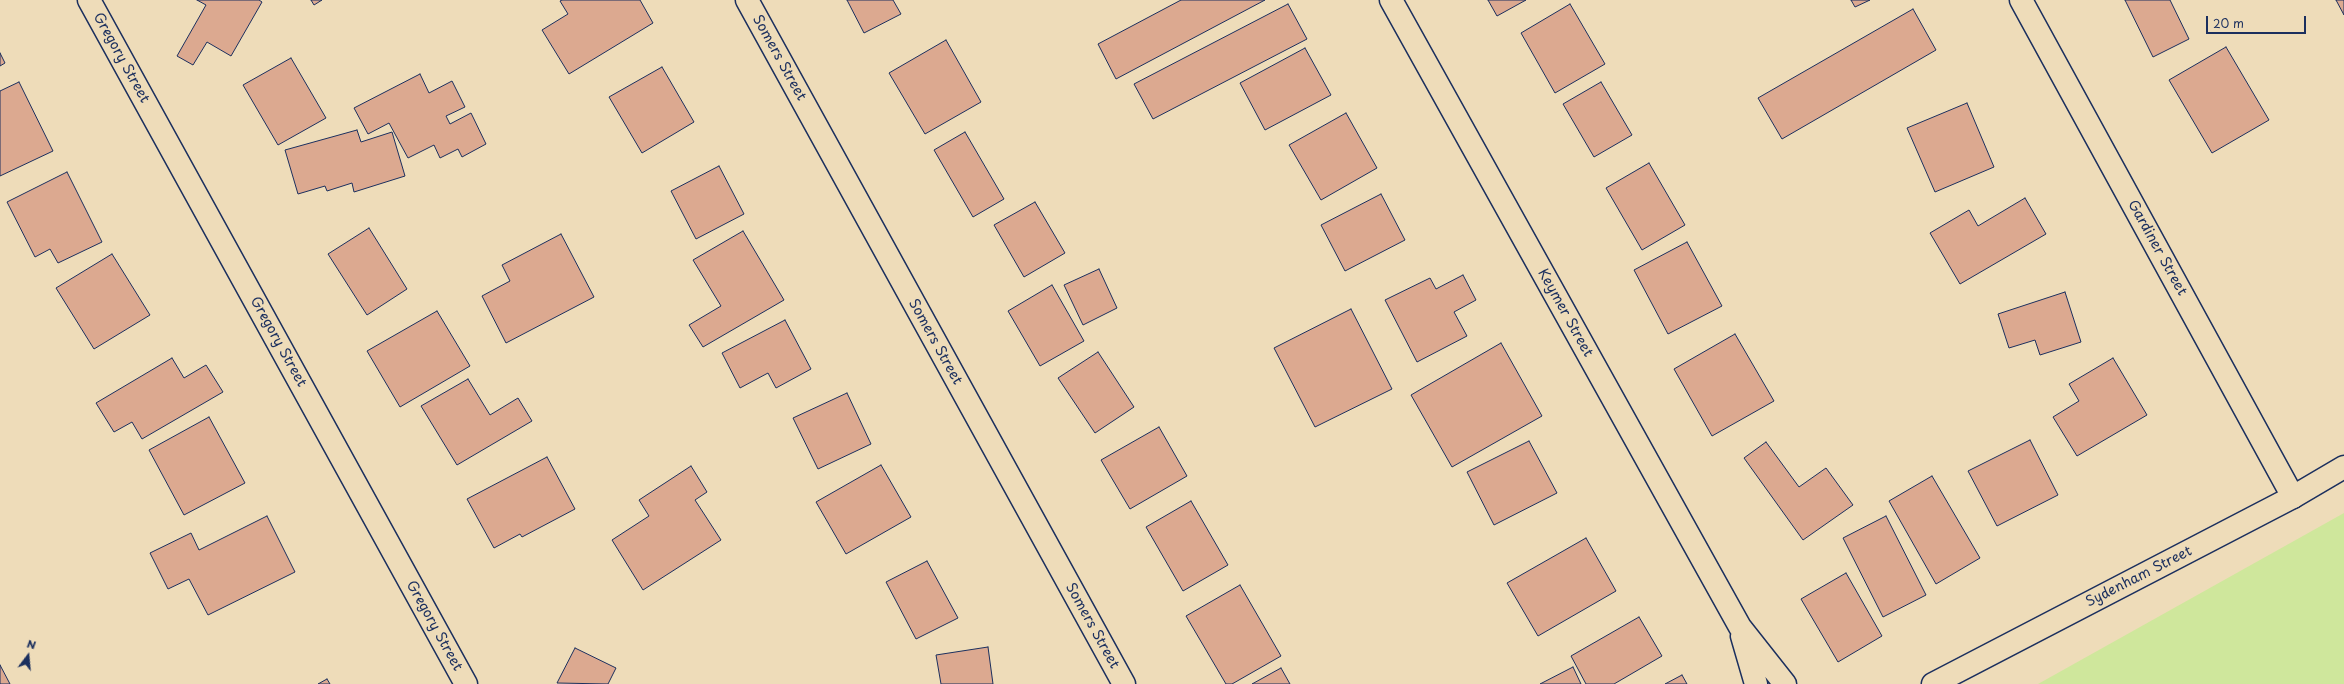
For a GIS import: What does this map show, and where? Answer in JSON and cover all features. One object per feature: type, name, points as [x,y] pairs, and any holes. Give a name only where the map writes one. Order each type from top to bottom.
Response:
[{"type":"street","name":"Gregory Street","points":[[89,0],[466,684]]},
{"type":"street","name":"Somers Street","points":[[747,0],[1124,684]]},
{"type":"street","name":"Keymer Street","points":[[1391,0],[1740,627],[1785,684]]},
{"type":"street","name":"Gardiner Street","points":[[2021,0],[2293,497]]},
{"type":"street","name":"Sydenham Street","points":[[1933,684],[2293,497],[2344,467]]},
{"type":"street","name":"Keymer Street","points":[[1740,627],[1756,684]]},
{"type":"green space","points":[[2344,513],[2344,684],[2038,684]]},
{"type":"building","points":[[197,0],[259,0],[262,2],[231,56],[207,42],[193,65],[177,56],[206,5]]},
{"type":"building","points":[[311,0],[322,0],[314,5]]},
{"type":"building","points":[[640,0],[653,23],[569,74],[542,30],[568,14],[560,1]]},
{"type":"building","points":[[847,0],[893,0],[901,14],[864,33]]},
{"type":"building","points":[[1181,0],[1265,0],[1116,79],[1098,44]]},
{"type":"building","points":[[1488,0],[1526,0],[1497,16]]},
{"type":"building","points":[[1851,0],[1870,0],[1855,7]]},
{"type":"building","points":[[2125,0],[2170,0],[2189,39],[2153,57]]},
{"type":"building","points":[[2336,0],[2344,0],[2344,15]]},
{"type":"building","points":[[1288,4],[1307,39],[1153,119],[1134,84]]},
{"type":"building","points":[[1570,4],[1605,64],[1555,93],[1521,33]]},
{"type":"building","points":[[1913,9],[1936,50],[1782,139],[1758,98]]},
{"type":"building","points":[[946,40],[981,102],[925,134],[889,73]]},
{"type":"building","points":[[2226,47],[2269,120],[2212,153],[2169,80]]},
{"type":"building","points":[[1305,48],[1331,95],[1265,130],[1240,83]]},
{"type":"building","points":[[0,53],[5,63],[0,66]]},
{"type":"building","points":[[291,58],[326,118],[278,145],[243,85]]},
{"type":"building","points":[[662,67],[694,122],[642,153],[609,97]]},
{"type":"building","points":[[420,74],[429,93],[452,81],[465,107],[446,116],[450,124],[471,113],[486,144],[462,157],[458,149],[440,158],[434,145],[408,158],[389,123],[368,134],[354,108]]},
{"type":"building","points":[[19,82],[53,151],[0,176],[0,91]]},
{"type":"building","points":[[1601,82],[1632,135],[1594,157],[1563,104]]},
{"type":"building","points":[[1967,103],[1994,167],[1935,192],[1907,128]]},
{"type":"building","points":[[1346,113],[1377,168],[1321,200],[1289,145]]},
{"type":"building","points":[[357,130],[361,142],[392,132],[405,176],[354,192],[352,183],[327,191],[325,186],[298,194],[285,150]]},
{"type":"building","points":[[965,132],[1004,199],[973,217],[934,150]]},
{"type":"building","points":[[1649,163],[1685,225],[1642,250],[1606,188]]},
{"type":"building","points":[[719,166],[744,214],[696,239],[671,191]]},
{"type":"building","points":[[67,172],[102,242],[58,263],[50,249],[35,257],[7,202]]},
{"type":"building","points":[[1381,194],[1405,240],[1345,271],[1321,225]]},
{"type":"building","points":[[2025,198],[2046,234],[1960,284],[1930,233],[1969,210],[1978,226]]},
{"type":"building","points":[[1035,202],[1065,253],[1024,277],[994,225]]},
{"type":"building","points":[[369,228],[407,289],[367,315],[328,254]]},
{"type":"building","points":[[743,231],[784,300],[703,347],[689,325],[721,306],[693,260]]},
{"type":"building","points":[[561,234],[594,297],[506,343],[482,296],[510,281],[502,265]]},
{"type":"building","points":[[1687,242],[1722,306],[1668,334],[1634,270]]},
{"type":"building","points":[[112,254],[150,315],[94,349],[56,288]]},
{"type":"building","points":[[1099,269],[1117,308],[1083,325],[1064,285]]},
{"type":"building","points":[[1463,275],[1476,300],[1454,312],[1467,336],[1417,362],[1385,300],[1430,278],[1436,289]]},
{"type":"building","points":[[1052,285],[1084,341],[1040,366],[1008,311]]},
{"type":"building","points":[[2065,292],[2081,342],[2040,355],[2035,340],[2009,348],[1998,314]]},
{"type":"building","points":[[1351,309],[1392,389],[1315,427],[1274,348]]},
{"type":"building","points":[[437,311],[470,366],[400,407],[367,351]]},
{"type":"building","points":[[785,320],[811,369],[776,388],[768,373],[740,388],[722,353]]},
{"type":"building","points":[[1735,334],[1774,401],[1712,436],[1674,369]]},
{"type":"building","points":[[1501,343],[1542,416],[1452,467],[1411,395]]},
{"type":"building","points":[[1098,352],[1134,407],[1095,433],[1058,378]]},
{"type":"building","points":[[172,358],[184,378],[206,365],[223,392],[142,439],[132,422],[114,432],[96,403]]},
{"type":"building","points":[[2113,358],[2147,415],[2077,456],[2053,417],[2079,401],[2069,384]]},
{"type":"building","points":[[468,379],[490,415],[518,398],[532,421],[457,465],[421,406]]},
{"type":"building","points":[[847,393],[871,444],[818,469],[793,418]]},
{"type":"building","points":[[209,417],[245,483],[184,515],[149,450]]},
{"type":"building","points":[[1159,427],[1187,476],[1130,509],[1101,460]]},
{"type":"building","points":[[2030,440],[2058,495],[1997,526],[1968,471]]},
{"type":"building","points":[[1529,441],[1557,493],[1494,525],[1467,472]]},
{"type":"building","points":[[1766,442],[1799,487],[1826,468],[1853,505],[1803,540],[1744,458]]},
{"type":"building","points":[[547,457],[575,509],[522,537],[520,534],[494,548],[467,499]]},
{"type":"building","points":[[881,465],[911,517],[846,554],[816,502]]},
{"type":"building","points":[[691,466],[707,492],[695,500],[721,540],[643,590],[612,540],[649,516],[639,500]]},
{"type":"building","points":[[1932,476],[1980,558],[1936,584],[1889,501]]},
{"type":"building","points":[[1191,501],[1228,565],[1183,591],[1146,527]]},
{"type":"building","points":[[267,516],[295,572],[208,615],[189,579],[168,589],[150,553],[191,533],[199,550]]},
{"type":"building","points":[[1886,516],[1926,595],[1883,617],[1843,538]]},
{"type":"building","points":[[1586,538],[1616,591],[1538,636],[1507,583]]},
{"type":"building","points":[[927,561],[958,618],[916,639],[886,582]]},
{"type":"building","points":[[1846,573],[1882,636],[1838,662],[1801,599]]},
{"type":"building","points":[[1240,585],[1281,656],[1232,684],[1226,684],[1186,616]]},
{"type":"building","points":[[1639,617],[1662,656],[1614,684],[1586,684],[1571,656]]},
{"type":"building","points":[[988,647],[993,684],[941,684],[936,655]]},
{"type":"building","points":[[575,648],[616,668],[608,684],[557,683]]},
{"type":"building","points":[[0,665],[10,684],[0,684]]},
{"type":"building","points":[[1573,667],[1581,684],[1540,684]]},
{"type":"building","points":[[1281,668],[1290,684],[1252,684]]},
{"type":"building","points":[[1682,675],[1687,684],[1665,684]]},
{"type":"building","points":[[327,679],[330,684],[318,684]]}]
